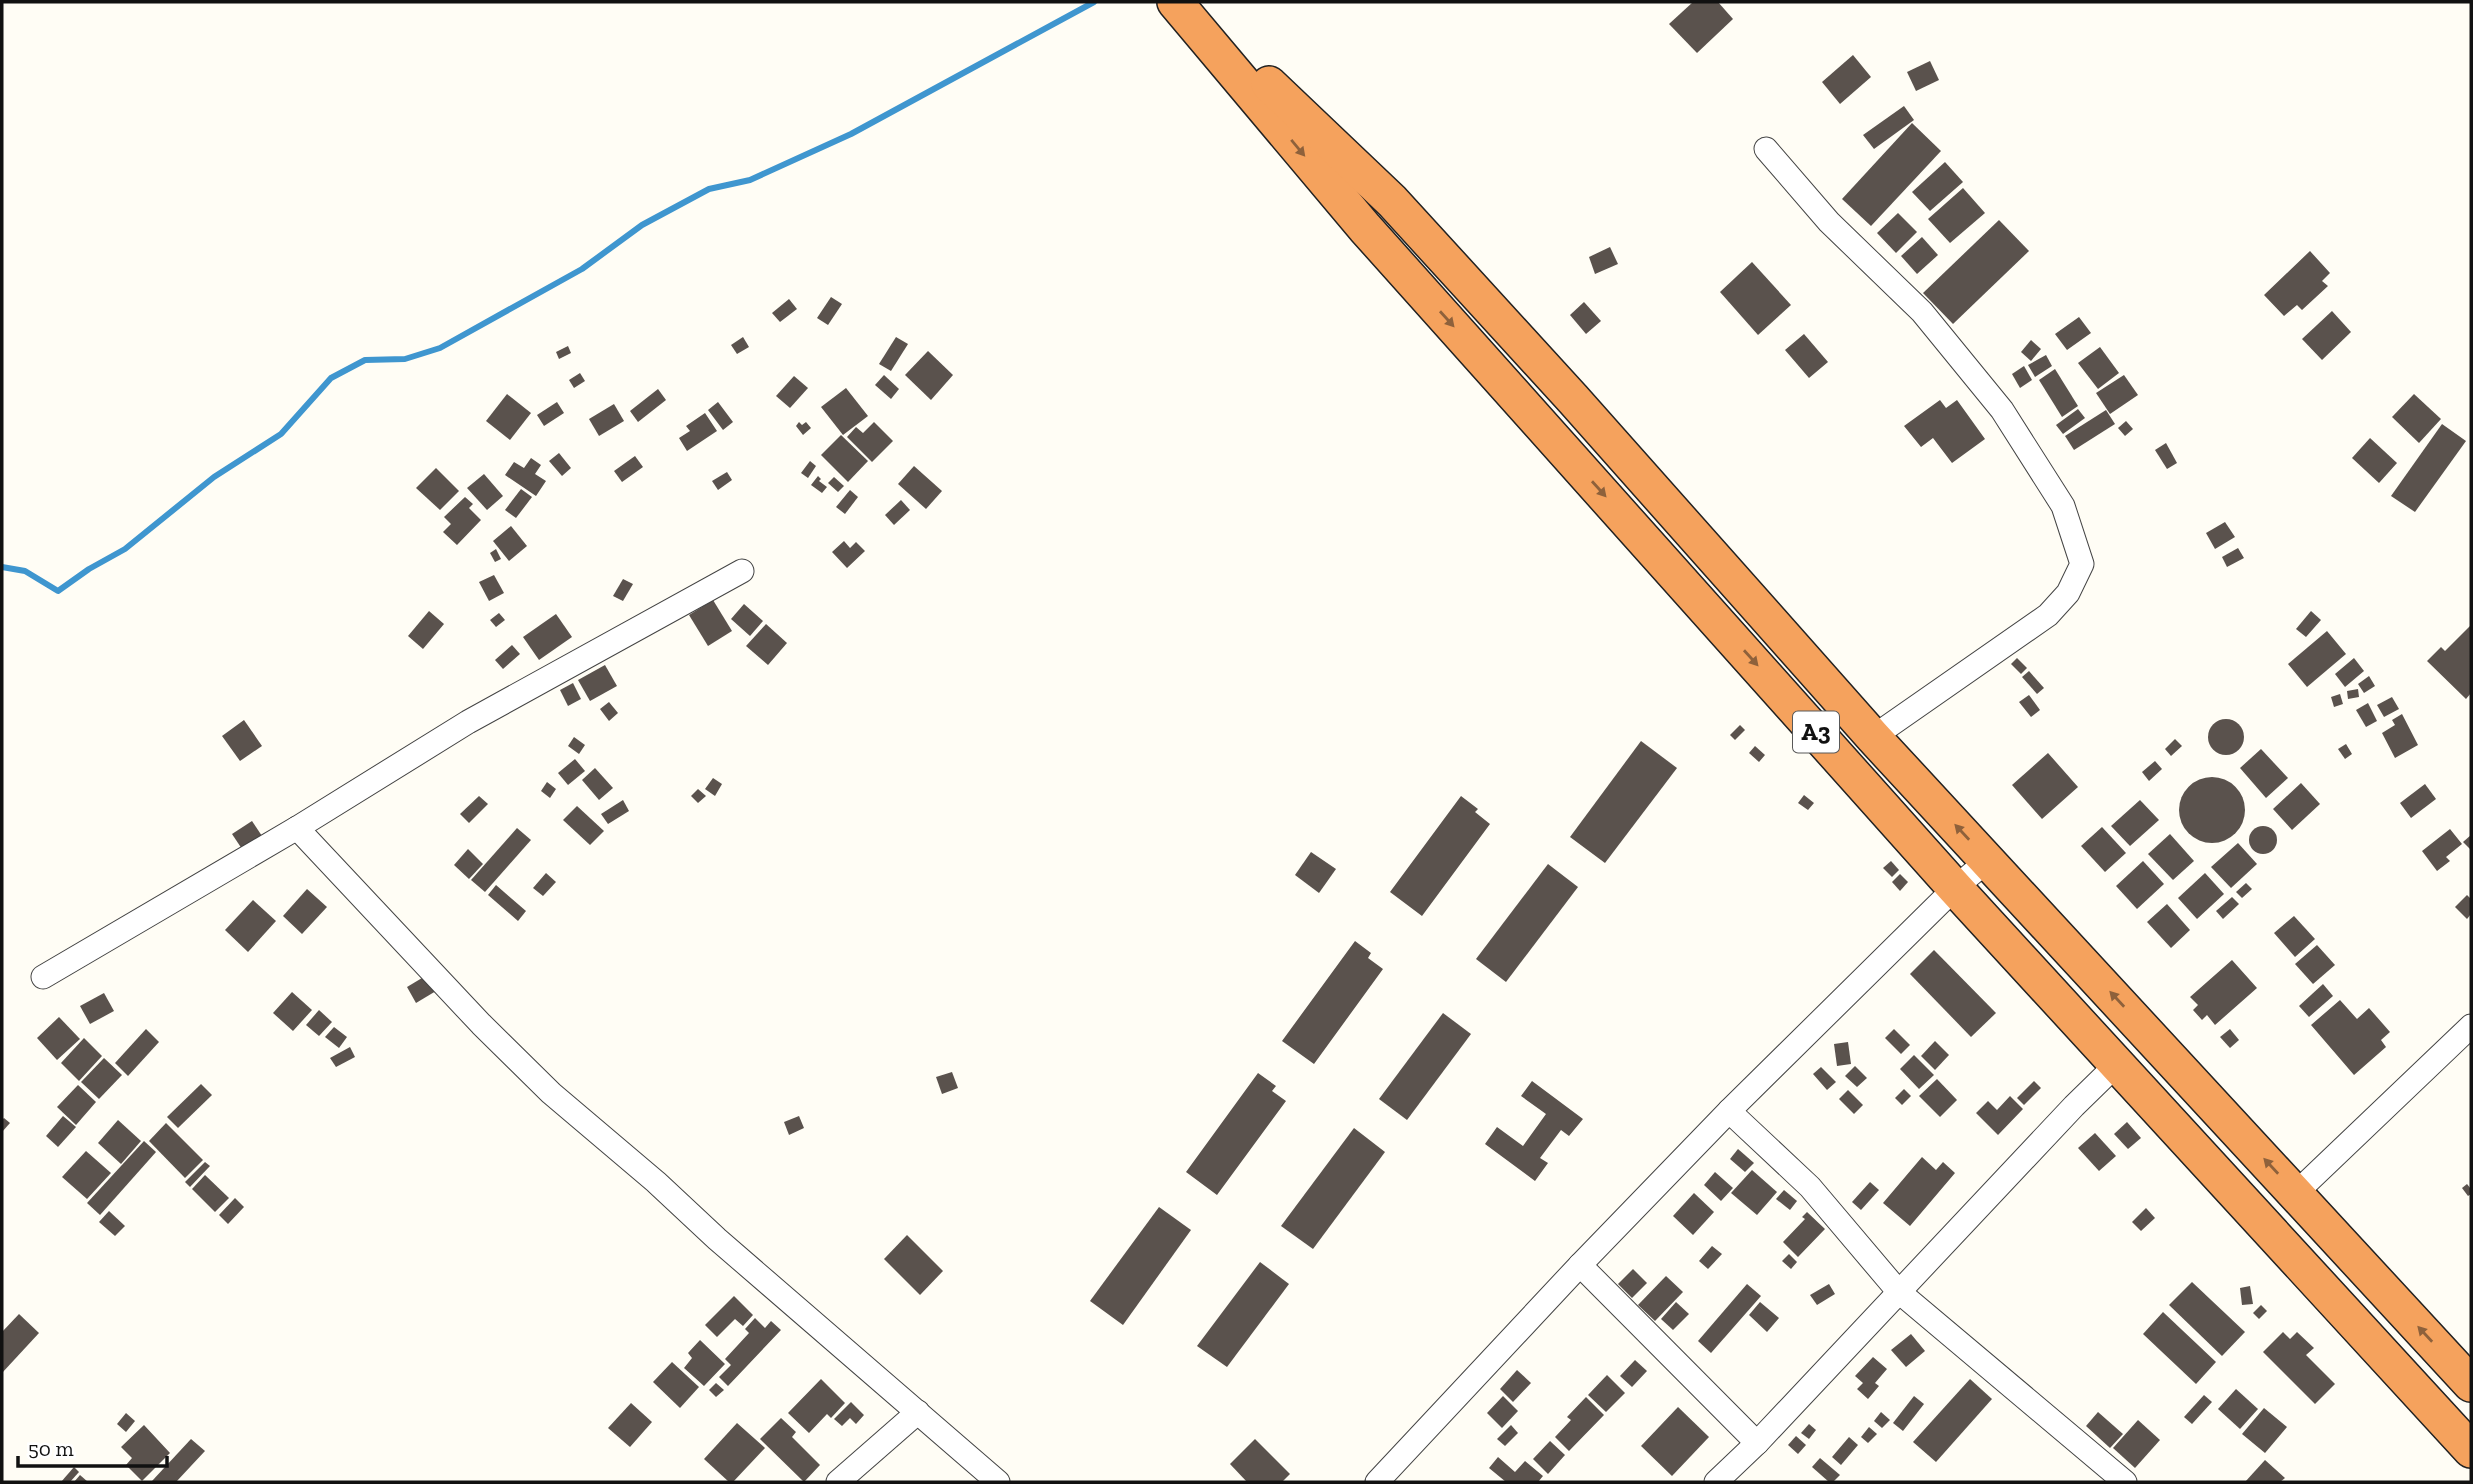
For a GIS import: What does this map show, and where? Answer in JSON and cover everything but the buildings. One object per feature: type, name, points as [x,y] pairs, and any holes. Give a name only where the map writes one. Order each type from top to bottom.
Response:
[{"type":"highway","name":"A3","points":[[1175,2],[1365,228],[1955,888],[2471,1450]]},
{"type":"highway","name":"A3","points":[[1182,2],[1392,201],[1564,389],[1873,737],[2471,1384]]},
{"type":"street","points":[[1766,149],[1829,222],[1922,312],[2002,410],[2063,506],[2082,564],[2068,593],[2048,615],[1873,737]]},
{"type":"street","points":[[43,977],[297,828],[468,722],[741,571]]},
{"type":"street","points":[[297,828],[481,1024],[551,1093],[998,1482]]},
{"type":"street","points":[[1377,1482],[1729,1111],[1955,888],[1988,860]]},
{"type":"street","points":[[2296,1193],[2471,1026]]},
{"type":"street","points":[[1716,1482],[1757,1443],[1898,1291],[2116,1065]]},
{"type":"street","points":[[1729,1111],[1810,1187],[1898,1291],[2125,1482]]},
{"type":"street","points":[[1580,1265],[1757,1443]]},
{"type":"street","points":[[838,1482],[918,1412]]},
{"type":"waterway","points":[[2,567],[25,571],[58,591],[89,569],[125,549],[214,477],[281,434],[331,378],[365,360],[405,359],[440,348],[582,269],[642,225],[709,189],[750,180],[851,134],[1094,2]]}]
